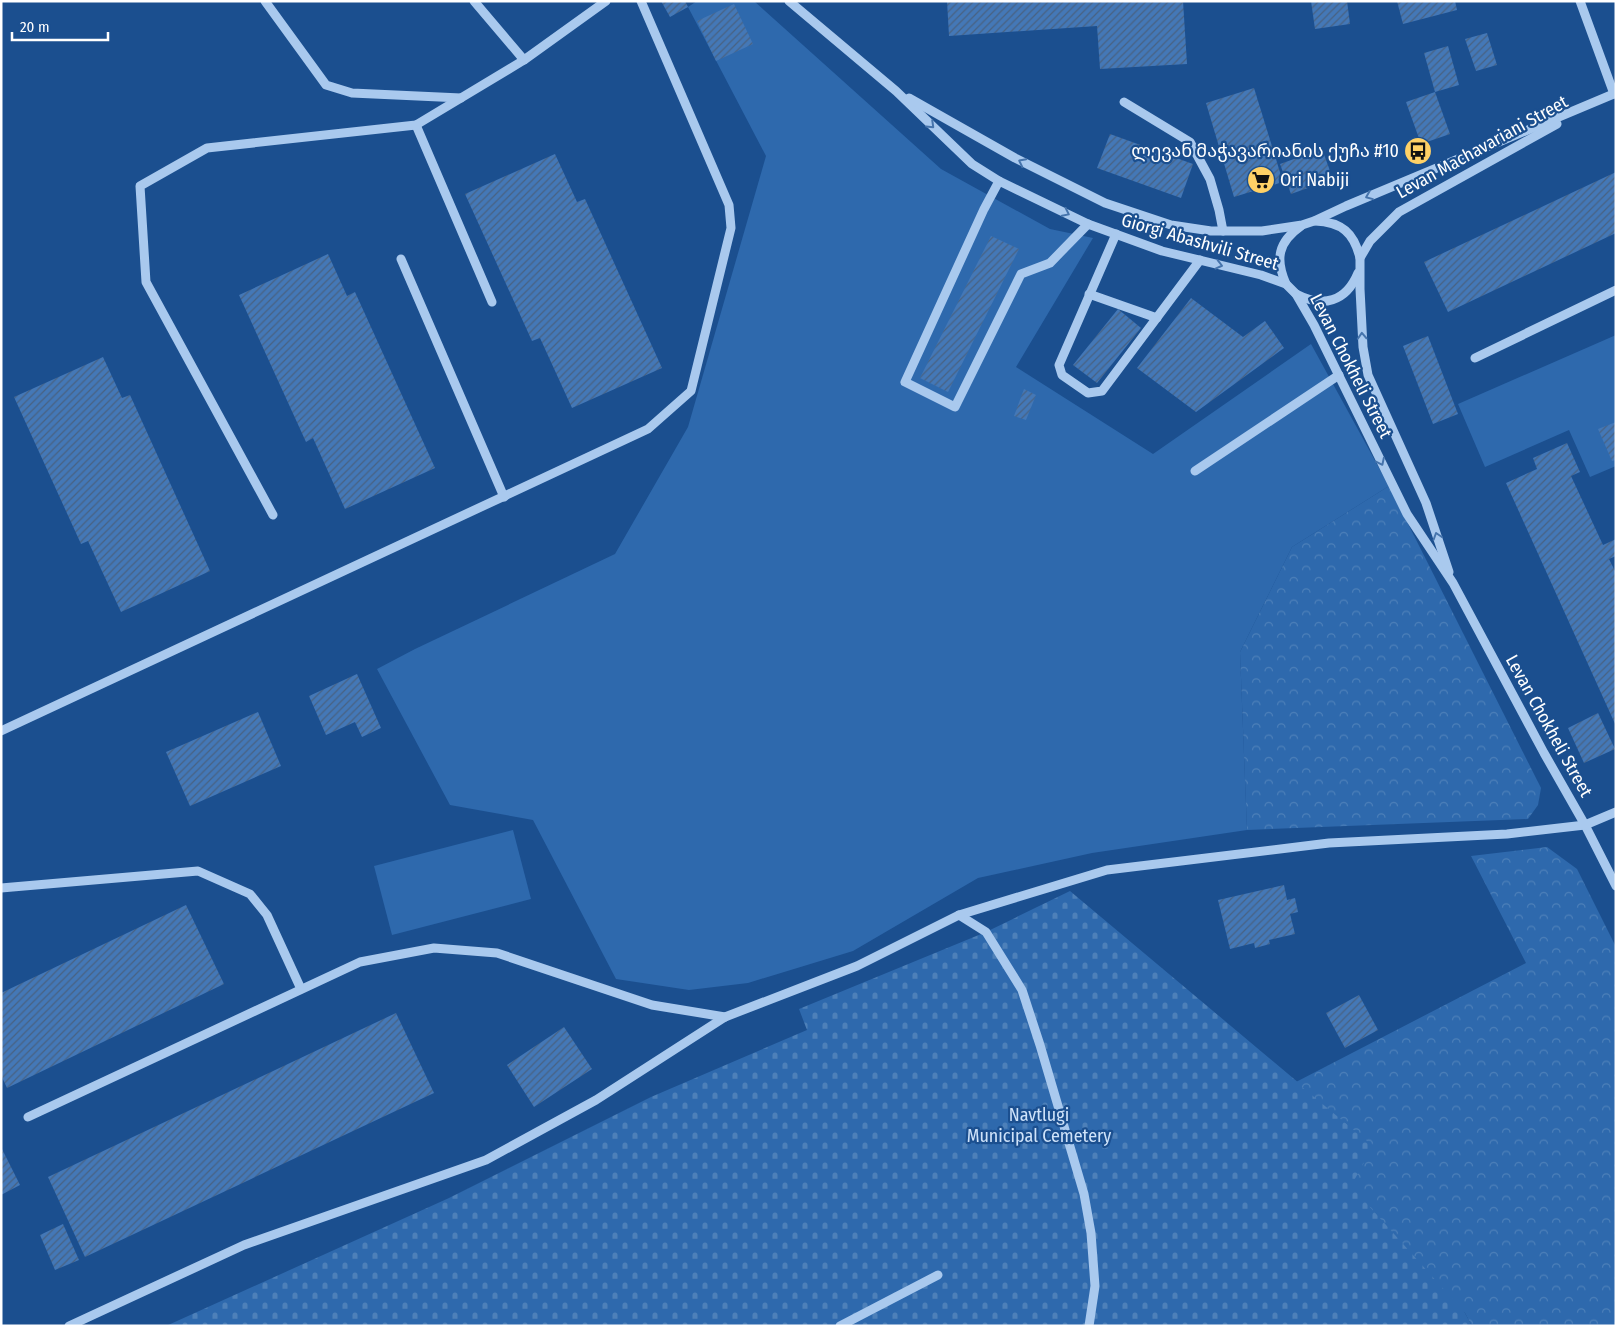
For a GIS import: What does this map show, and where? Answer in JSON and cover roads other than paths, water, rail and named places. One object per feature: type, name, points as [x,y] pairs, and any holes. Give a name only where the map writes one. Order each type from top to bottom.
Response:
[{"type":"street","points":[[265,1],[326,85],[352,93],[461,98]]},
{"type":"street","points":[[474,1],[524,60]]},
{"type":"street","points":[[273,515],[146,282],[140,186],[207,148],[416,125],[524,60],[606,1]]},
{"type":"street","points":[[1,731],[648,430],[691,391],[731,228],[729,204],[641,1]]},
{"type":"street","name":"Giorgi Abashvili Street","points":[[789,1],[896,91],[972,164],[999,181],[1088,224],[1162,251],[1261,275],[1286,284],[1296,294]]},
{"type":"street","points":[[1580,1],[1615,93]]},
{"type":"street","name":"Giorgi Abashvili Street","points":[[896,91],[1015,158],[1105,203],[1171,225],[1211,231],[1262,231],[1302,225]]},
{"type":"street","name":"Levan Machavariani Street","points":[[1302,225],[1615,93]]},
{"type":"street","points":[[1124,102],[1190,142],[1210,179],[1223,231]]},
{"type":"street","name":"Levan Machavariani Street","points":[[1360,258],[1370,241],[1399,212],[1592,104]]},
{"type":"street","points":[[416,125],[492,302]]},
{"type":"street","points":[[999,181],[984,209],[905,382],[955,407],[1021,274],[1050,263],[1088,224]]},
{"type":"street","points":[[1296,294],[1308,300],[1321,302],[1334,299],[1346,293],[1354,283],[1360,270],[1357,246],[1350,234],[1340,226],[1314,221]]},
{"type":"street","points":[[1286,284],[1280,272],[1279,258],[1283,244],[1291,233],[1302,225]]},
{"type":"street","points":[[1116,234],[1058,365],[1062,375],[1088,393],[1102,391],[1200,260]]},
{"type":"street","points":[[401,259],[504,497]]},
{"type":"street","name":"Levan Chokheli Street","points":[[1360,270],[1363,347],[1368,375],[1426,503],[1453,583]]},
{"type":"street","points":[[1475,358],[1616,290]]},
{"type":"street","points":[[1089,294],[1157,318]]},
{"type":"street","name":"Levan Chokheli Street","points":[[1296,294],[1339,374],[1407,514],[1453,583],[1544,753],[1585,825],[1616,886]]},
{"type":"street","points":[[1195,471],[1339,374]]},
{"type":"street","points":[[69,1326],[244,1244],[486,1160],[596,1100],[725,1017],[857,966],[959,915],[1107,870],[1329,843],[1508,834],[1585,825],[1616,812]]},
{"type":"street","points":[[1,888],[198,871],[250,894],[267,915],[301,989]]},
{"type":"street","points":[[959,915],[986,932],[1022,990],[1040,1045],[1084,1194],[1091,1233],[1094,1286],[1089,1326]]},
{"type":"street","points":[[28,1117],[360,962],[434,948],[497,953],[652,1005],[725,1017]]},
{"type":"street","points":[[840,1326],[938,1275]]},
{"type":"place","name":"ლევან მაჭავარიანის ქუჩა #10","points":[[1418,151]]},
{"type":"place","name":"Ori Nabiji","points":[[1261,180]]},
{"type":"park label","name":"Navtlugi Municipal Cemetery","points":[[1039,1125]]}]
